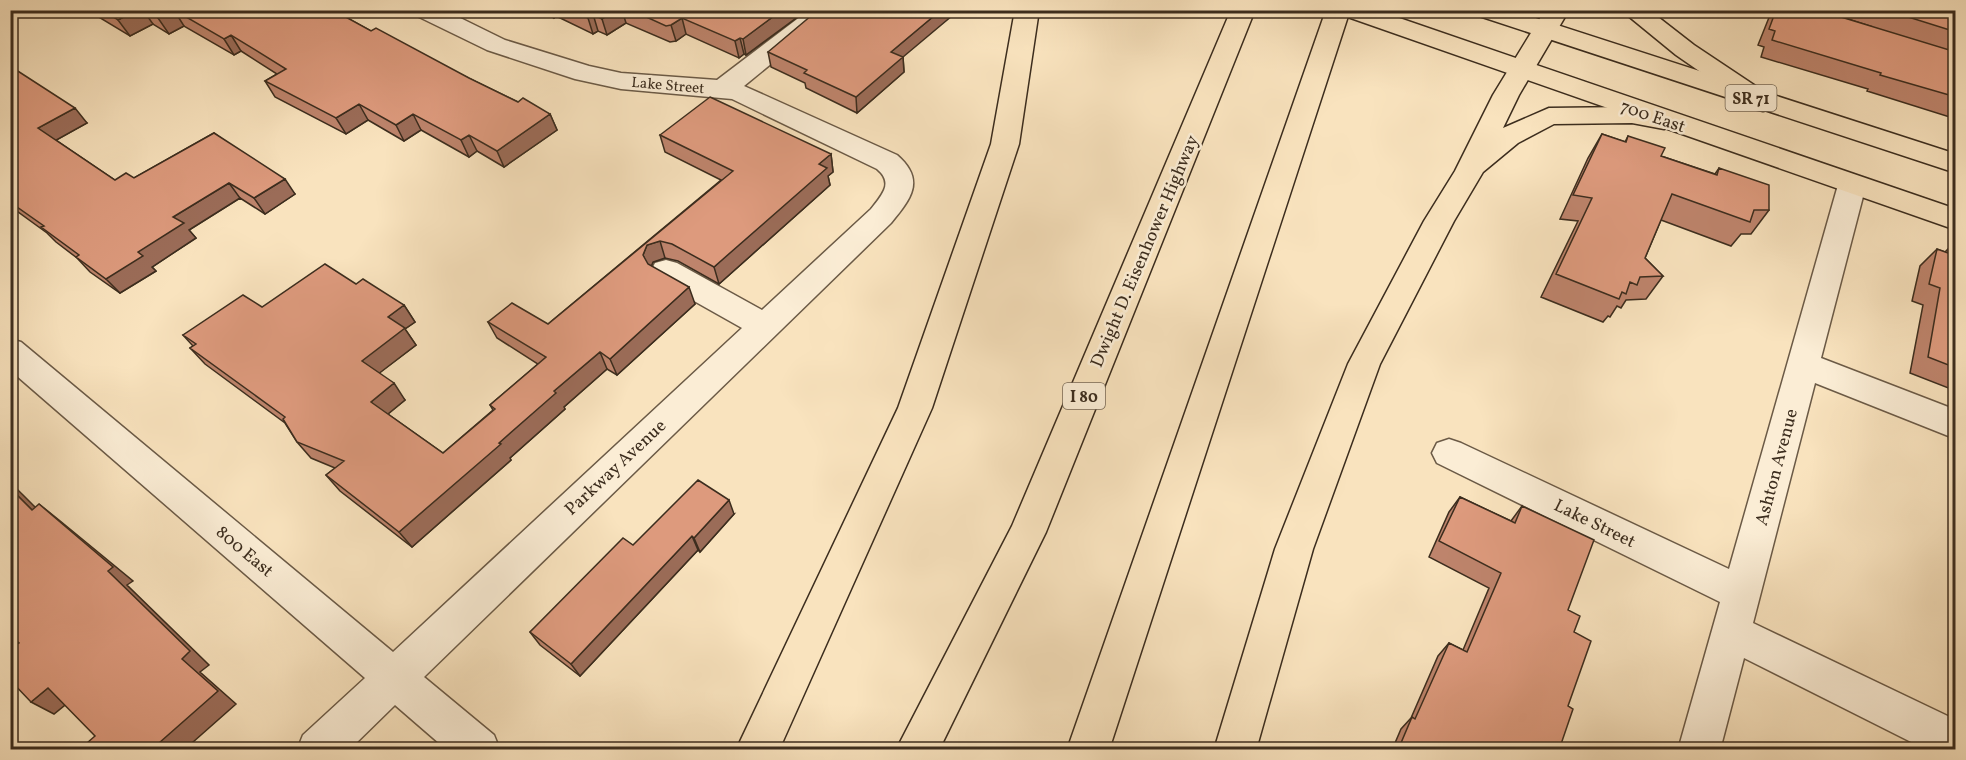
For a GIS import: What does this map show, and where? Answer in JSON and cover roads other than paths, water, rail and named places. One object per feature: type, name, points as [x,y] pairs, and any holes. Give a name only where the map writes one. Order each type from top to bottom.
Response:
[{"type":"main road","points":[[757,750],[915,408],[1005,144],[1027,10]]},
{"type":"main road","points":[[1088,750],[1338,10]]},
{"type":"main road","name":"700 East","points":[[1351,10],[1956,220]]},
{"type":"main road","points":[[1396,10],[1458,32],[1503,42],[1526,40],[1552,21]]},
{"type":"main road","name":"SR 71","points":[[1485,10],[1552,21],[1763,103],[1956,164]]},
{"type":"main road","points":[[1633,10],[1685,50],[1763,103]]},
{"type":"main road","points":[[1234,750],[1294,549],[1364,364],[1439,221],[1469,171],[1506,95],[1552,21]]},
{"type":"main road","name":"Dwight D. Eisenhower Highway","points":[[917,750],[1028,532],[1239,23]]},
{"type":"main road","points":[[1469,171],[1508,137],[1549,116],[1632,116],[1664,120]]},
{"type":"street","name":"Lake Street","points":[[424,10],[496,45],[584,73],[654,85],[723,89],[740,93],[887,162],[894,167],[900,178]]},
{"type":"street","points":[[723,89],[825,10]]},
{"type":"street","name":"Parkway Avenue","points":[[318,750],[881,216],[897,194],[900,178]]},
{"type":"street","name":"Ashton Avenue","points":[[1699,750],[1852,185]]},
{"type":"street","points":[[666,271],[764,326]]},
{"type":"street","name":"800 East","points":[[10,351],[479,750]]},
{"type":"street","points":[[1804,365],[1956,425]]},
{"type":"street","name":"Lake Street","points":[[1449,453],[1741,593]]},
{"type":"street","points":[[1731,632],[1956,742]]}]
